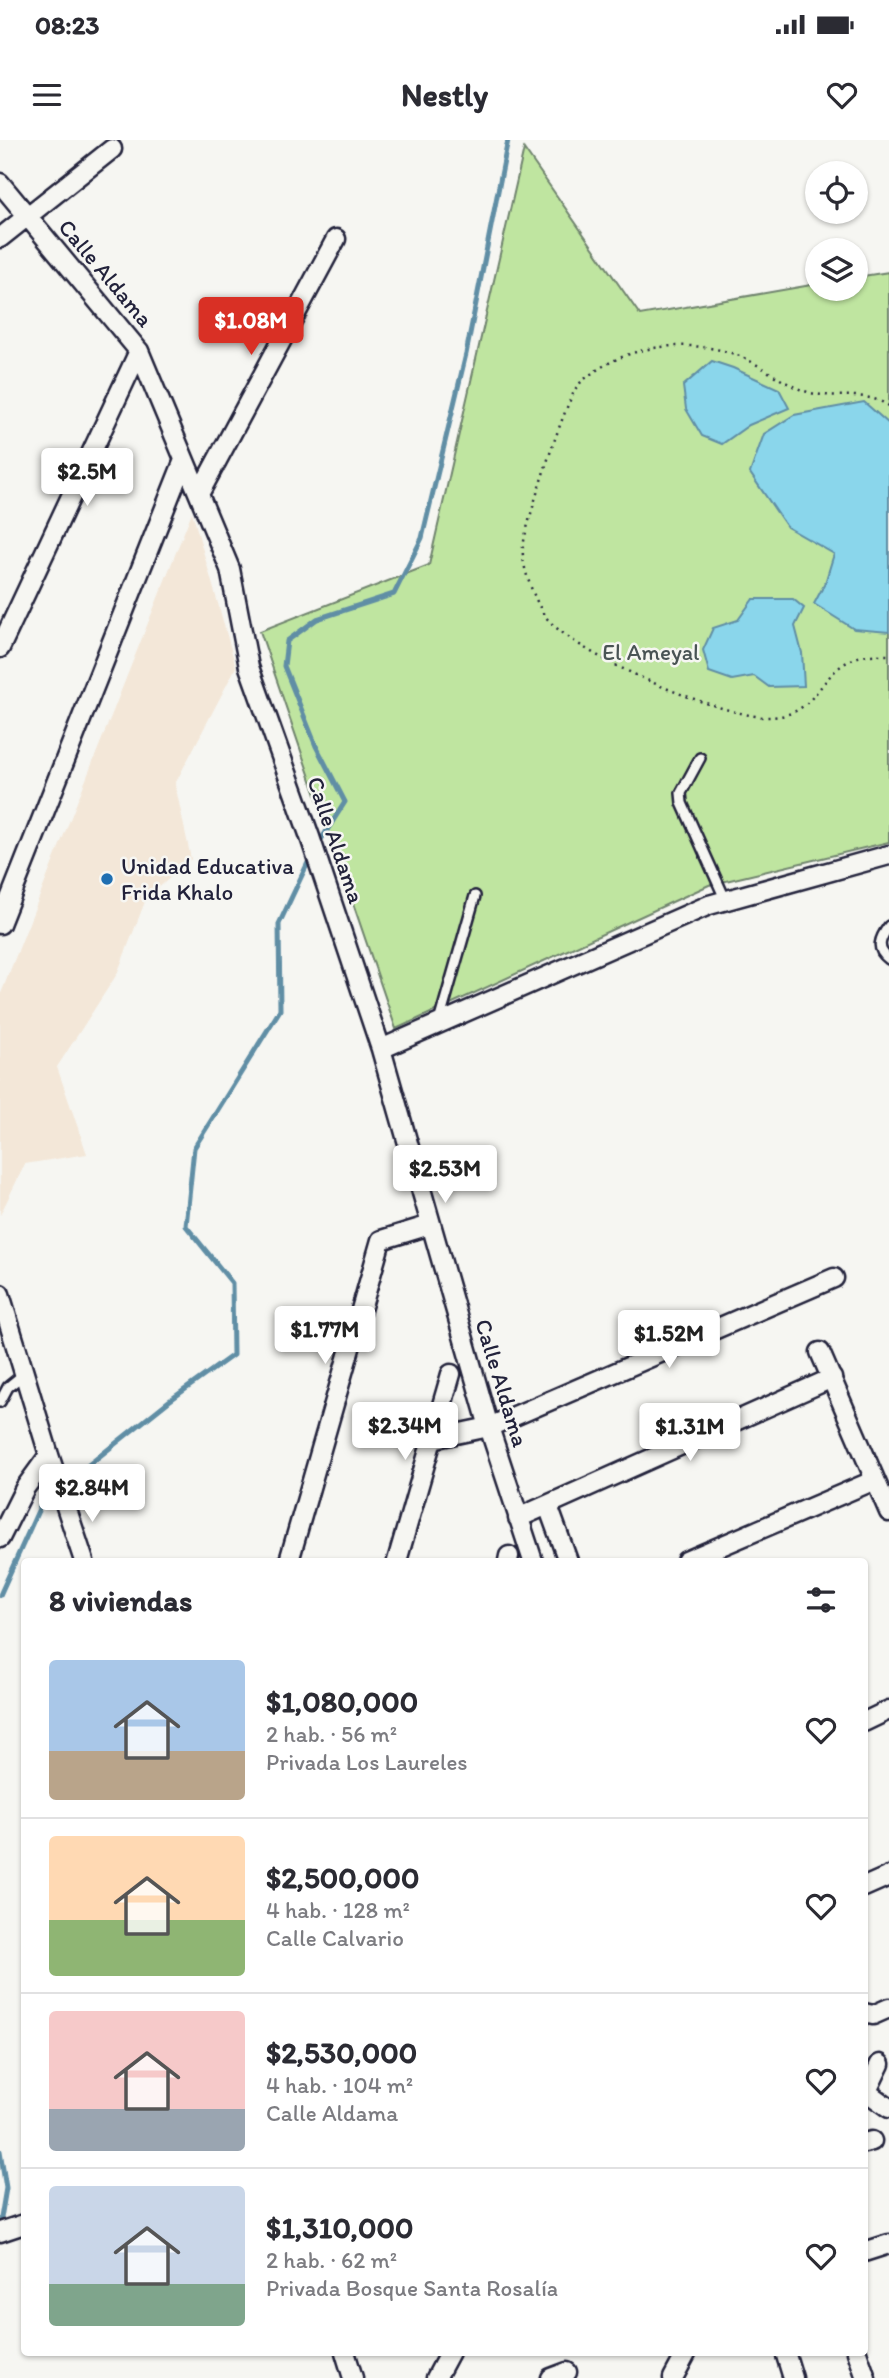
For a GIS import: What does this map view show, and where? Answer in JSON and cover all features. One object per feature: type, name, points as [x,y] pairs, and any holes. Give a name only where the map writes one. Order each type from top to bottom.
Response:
[{"type":"street","points":[[0,238],[112,149]]},
{"type":"street","name":"Calle Aldama","points":[[0,183],[139,351],[230,569],[248,667],[310,837],[381,1049],[489,1427],[533,1512],[533,1558]]},
{"type":"street","points":[[199,494],[336,239]]},
{"type":"street","points":[[0,648],[139,351]]},
{"type":"street","points":[[0,924],[184,460]]},
{"type":"street","points":[[381,1049],[709,905],[889,855]]},
{"type":"street","points":[[290,1558],[381,1240],[430,1225]]},
{"type":"street","points":[[432,1439],[489,1427],[834,1278]]},
{"type":"street","points":[[0,1294],[55,1476],[83,1558]]},
{"type":"street","points":[[820,1352],[889,1512]]},
{"type":"street","points":[[398,1558],[450,1374]]},
{"type":"street","points":[[566,1558],[533,1512],[832,1378]]},
{"type":"street","points":[[0,1538],[25,1488],[49,1455]]},
{"type":"street","points":[[693,1558],[875,1480]]},
{"type":"street","points":[[868,1720],[889,1710]]},
{"type":"street","points":[[868,1885],[889,1876]]},
{"type":"street","points":[[868,2013],[873,2015],[889,2008]]},
{"type":"street","points":[[868,2086],[878,2063]]},
{"type":"street","points":[[868,2092],[889,2108]]},
{"type":"street","points":[[868,2251],[889,2244]]},
{"type":"street","points":[[346,2356],[354,2378]]},
{"type":"street","points":[[436,2378],[448,2356]]},
{"type":"street","points":[[673,2378],[685,2356]]},
{"type":"street","points":[[786,2356],[793,2378]]},
{"type":"street","points":[[858,2356],[866,2378]]},
{"type":"lane","points":[[700,758],[681,793],[682,803],[726,901]]},
{"type":"lane","points":[[439,1024],[475,896]]},
{"type":"lane","points":[[889,926],[881,936],[879,945],[889,959]]},
{"type":"lane","points":[[0,1402],[8,1387],[24,1374]]},
{"type":"path","points":[[889,406],[869,397],[807,392],[789,385],[738,356],[704,347],[677,345],[648,348],[616,358],[576,386],[532,509],[523,549],[525,570],[543,613],[559,631],[590,653],[676,691],[734,712],[765,717],[788,715],[805,707],[833,672],[841,667],[859,657],[889,655]]},
{"type":"shaded area","name":"Unidad Educativa Frida Khalo","points":[[192,512],[236,667],[175,784],[191,859],[146,899],[117,974],[57,1067],[87,1154],[25,1164],[0,1215],[0,996]]},
{"type":"green space","name":"El Ameyal","points":[[524,149],[640,315],[805,286],[805,301],[868,301],[868,275],[889,272],[889,842],[709,885],[396,1029],[260,631],[429,565]]},
{"type":"water","points":[[712,361],[779,389],[789,408],[749,425],[722,444],[702,436],[686,409],[683,386]]},
{"type":"water","points":[[864,402],[889,424],[889,632],[854,629],[814,604],[825,583],[834,554],[787,527],[750,473],[764,434],[794,415]]},
{"type":"water","points":[[753,599],[793,599],[804,608],[795,626],[802,653],[804,686],[769,687],[754,676],[732,680],[709,672],[703,650],[713,628],[738,620]]},
{"type":"waterway","points":[[317,846],[345,802],[316,746],[284,666],[287,641],[317,619],[394,594],[422,538],[466,354],[508,140]]},
{"type":"waterway","points":[[0,1595],[42,1502],[169,1401],[233,1355],[232,1283],[186,1226],[194,1148],[280,1010],[279,924],[312,854]]},
{"type":"waterway","points":[[0,2151],[6,2188],[0,2224]]},
{"type":"place","name":"Unidad Educativa Frida Khalo","points":[[107,879]]}]
